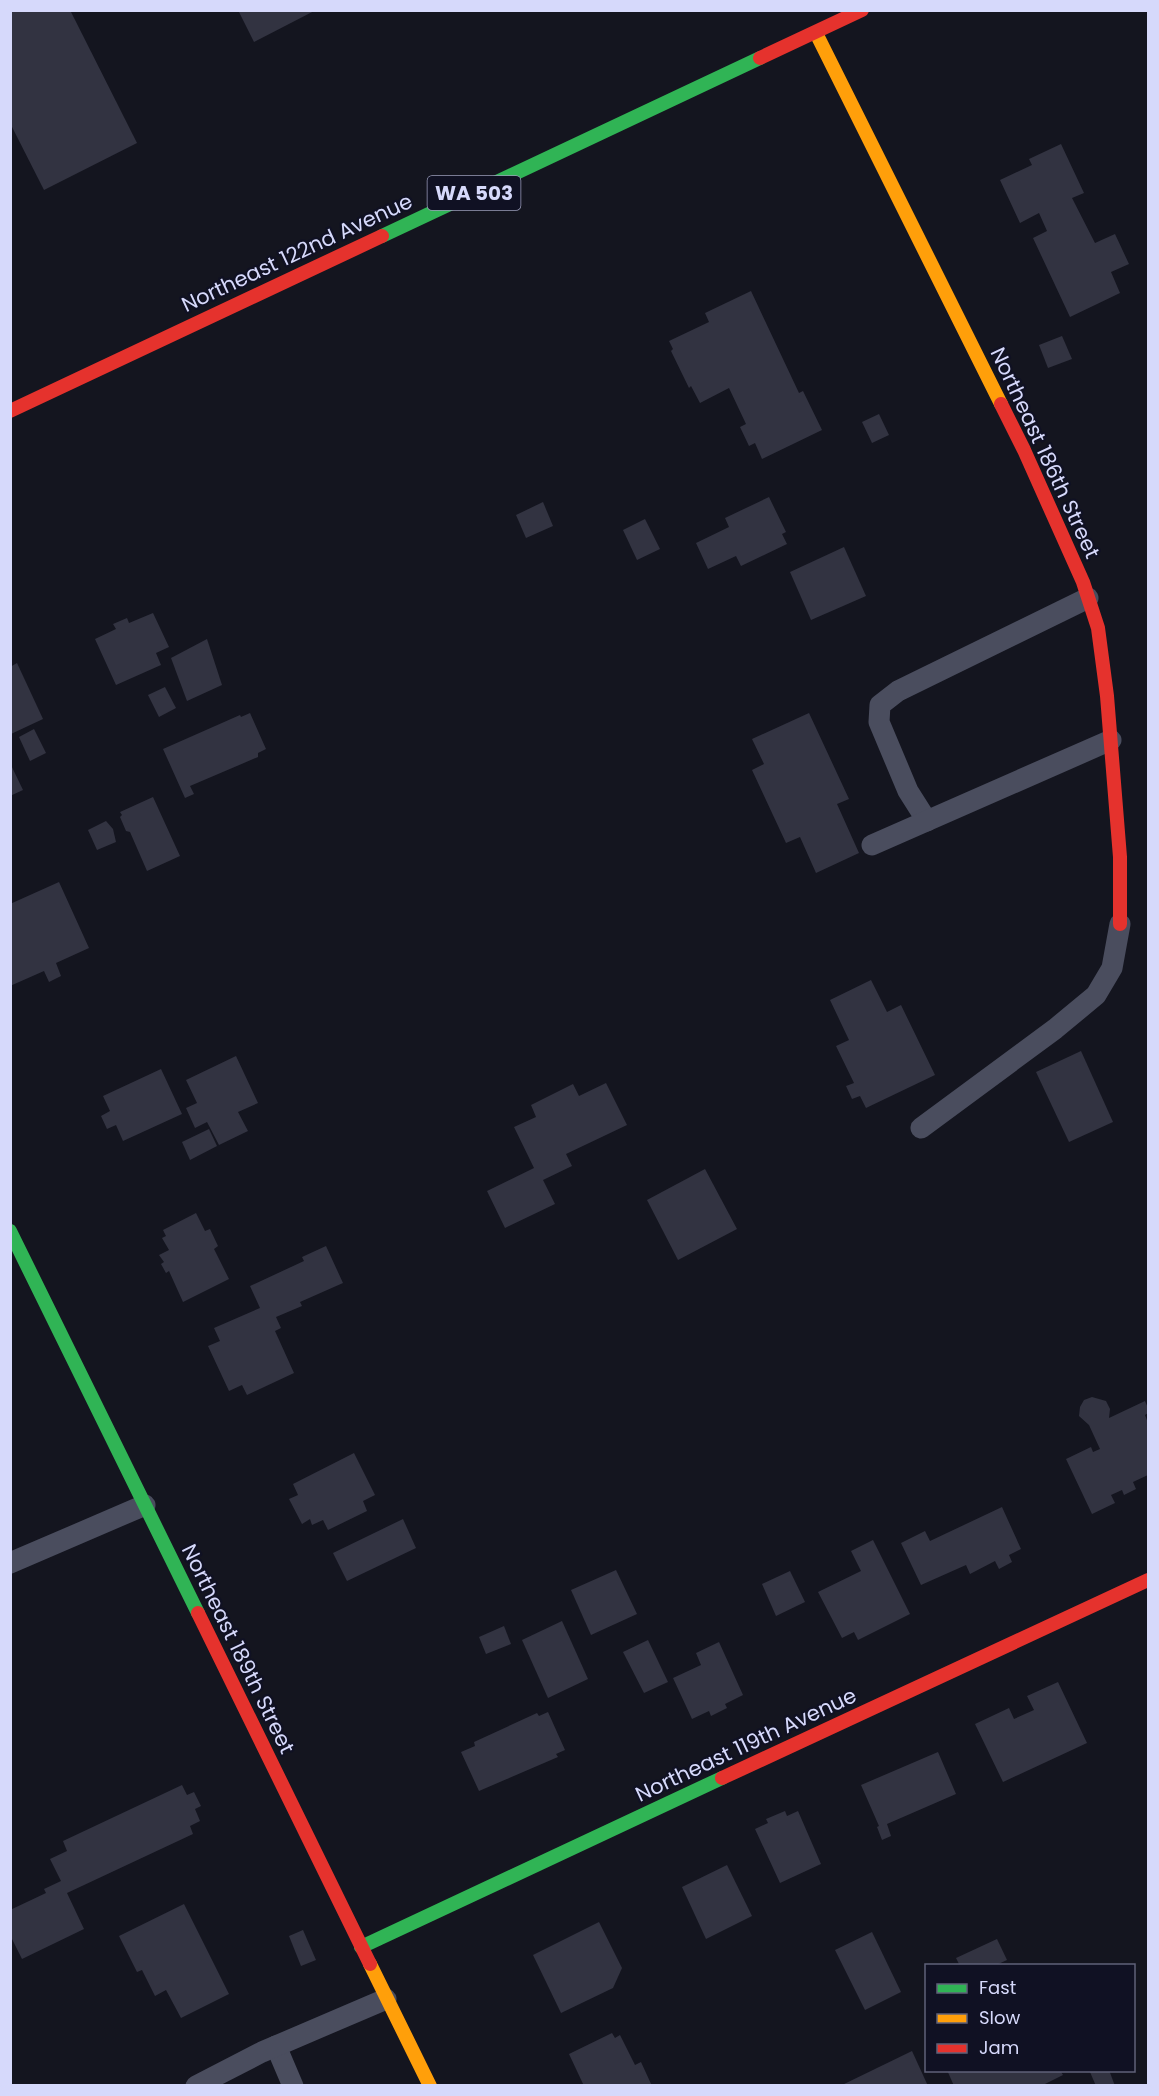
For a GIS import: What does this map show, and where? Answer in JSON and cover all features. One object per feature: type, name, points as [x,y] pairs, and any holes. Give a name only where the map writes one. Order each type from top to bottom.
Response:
[{"type":"main road","name":"Northeast 122nd Avenue","points":[[10,411],[862,10]]},
{"type":"main road","name":"Northeast 186th Street","points":[[816,33],[1023,450],[1083,582],[1098,628],[1111,740],[1120,857],[1120,924]]},
{"type":"main road","name":"Northeast 189th Street","points":[[10,1231],[430,2085]]},
{"type":"main road","name":"Northeast 119th Avenue","points":[[361,1947],[1149,1580]]},
{"type":"lane","points":[[927,821],[908,791],[879,722],[880,705],[898,691],[1088,598]]},
{"type":"lane","points":[[872,845],[1111,740]]},
{"type":"lane","points":[[921,1128],[1055,1029],[1096,995],[1112,968],[1120,924]]},
{"type":"lane","points":[[10,1563],[145,1505]]},
{"type":"lane","points":[[196,2085],[276,2046],[386,1999]]},
{"type":"lane","points":[[276,2046],[293,2085]]},
{"type":"building","points":[[10,10],[70,10],[137,143],[44,190],[10,123]]},
{"type":"building","points":[[238,10],[316,10],[254,42]]},
{"type":"building","points":[[1061,144],[1084,193],[1072,198],[1095,243],[1115,234],[1129,264],[1111,272],[1120,293],[1070,317],[1033,238],[1047,231],[1039,213],[1020,223],[1000,180],[1032,165],[1029,159]]},
{"type":"building","points":[[751,291],[799,393],[803,391],[822,430],[762,459],[755,443],[749,446],[740,427],[746,424],[729,388],[700,403],[691,386],[689,388],[671,351],[673,349],[669,341],[709,322],[705,313]]},
{"type":"building","points":[[1062,336],[1072,359],[1048,368],[1039,345]]},
{"type":"building","points":[[879,414],[889,435],[872,443],[862,422]]},
{"type":"building","points":[[769,497],[786,532],[782,534],[787,544],[741,566],[736,556],[708,569],[696,543],[729,527],[725,518]]},
{"type":"building","points":[[543,502],[553,526],[526,538],[516,515]]},
{"type":"building","points":[[645,519],[660,549],[637,560],[623,530]]},
{"type":"building","points":[[844,547],[866,596],[811,620],[790,572]]},
{"type":"building","points":[[153,613],[169,647],[156,653],[161,665],[116,685],[95,639],[116,629],[113,624],[127,618],[129,623]]},
{"type":"building","points":[[207,639],[222,685],[187,701],[171,658]]},
{"type":"building","points":[[17,663],[43,719],[11,734],[10,667]]},
{"type":"building","points":[[165,687],[176,708],[159,717],[148,695]]},
{"type":"building","points":[[250,713],[266,749],[258,753],[258,757],[190,786],[194,794],[185,798],[163,749],[240,715],[241,717]]},
{"type":"building","points":[[809,713],[849,799],[837,804],[859,853],[816,873],[800,837],[786,843],[752,770],[764,764],[752,739]]},
{"type":"building","points":[[34,729],[46,753],[30,761],[19,737]]},
{"type":"building","points":[[10,763],[23,790],[10,796]]},
{"type":"building","points":[[153,797],[180,856],[147,871],[130,832],[126,831],[120,812]]},
{"type":"building","points":[[106,821],[113,829],[116,842],[97,850],[88,830]]},
{"type":"building","points":[[59,882],[89,948],[56,963],[61,976],[49,982],[44,971],[10,986],[10,904]]},
{"type":"building","points":[[871,980],[887,1012],[901,1005],[935,1075],[866,1108],[860,1096],[852,1099],[846,1086],[854,1083],[836,1046],[849,1040],[830,1000]]},
{"type":"building","points":[[1081,1051],[1113,1122],[1069,1142],[1036,1072]]},
{"type":"building","points":[[236,1056],[258,1103],[238,1112],[248,1131],[219,1145],[207,1122],[195,1128],[186,1108],[197,1103],[186,1080]]},
{"type":"building","points":[[161,1069],[182,1114],[123,1141],[116,1125],[107,1129],[101,1116],[110,1111],[103,1096]]},
{"type":"building","points":[[606,1083],[627,1125],[566,1154],[572,1166],[543,1180],[555,1204],[505,1228],[487,1191],[534,1168],[514,1127],[536,1117],[531,1105],[573,1084],[579,1096]]},
{"type":"building","points":[[209,1129],[217,1146],[190,1160],[182,1142]]},
{"type":"building","points":[[705,1169],[737,1229],[678,1260],[647,1200]]},
{"type":"building","points":[[196,1213],[205,1231],[210,1229],[218,1246],[214,1249],[229,1279],[183,1302],[169,1271],[166,1273],[161,1264],[164,1262],[159,1255],[169,1250],[162,1238],[166,1236],[163,1230]]},
{"type":"building","points":[[326,1246],[343,1283],[300,1302],[302,1306],[276,1317],[281,1328],[275,1331],[294,1373],[247,1395],[242,1385],[229,1391],[208,1346],[220,1341],[214,1328],[260,1308],[250,1286],[304,1261],[302,1257]]},
{"type":"building","points":[[1092,1397],[1106,1401],[1110,1409],[1109,1418],[1145,1401],[1148,1408],[1148,1413],[1145,1415],[1148,1423],[1148,1475],[1133,1482],[1136,1489],[1124,1495],[1122,1490],[1111,1495],[1115,1503],[1092,1514],[1066,1459],[1091,1447],[1093,1452],[1100,1449],[1089,1425],[1079,1416],[1084,1400]]},
{"type":"building","points":[[354,1453],[375,1495],[363,1501],[367,1511],[328,1530],[323,1520],[312,1525],[310,1519],[302,1524],[289,1499],[298,1495],[293,1484]]},
{"type":"building","points":[[1002,1507],[1021,1549],[1009,1555],[1012,1562],[999,1569],[995,1561],[970,1574],[966,1565],[921,1585],[901,1543],[925,1531],[930,1541]]},
{"type":"building","points":[[403,1519],[416,1548],[347,1581],[333,1553]]},
{"type":"building","points":[[873,1540],[910,1614],[858,1640],[854,1632],[842,1638],[818,1592],[861,1571],[851,1551]]},
{"type":"building","points":[[616,1570],[637,1614],[591,1635],[571,1590]]},
{"type":"building","points":[[790,1571],[805,1602],[776,1616],[762,1584]]},
{"type":"building","points":[[562,1621],[588,1679],[548,1698],[522,1640]]},
{"type":"building","points":[[504,1626],[511,1644],[486,1654],[479,1637]]},
{"type":"building","points":[[648,1640],[668,1682],[644,1693],[623,1652]]},
{"type":"building","points":[[719,1642],[743,1695],[725,1704],[727,1708],[711,1716],[709,1711],[692,1719],[673,1678],[701,1665],[696,1653]]},
{"type":"building","points":[[1058,1682],[1087,1743],[1003,1782],[975,1724],[1009,1708],[1014,1719],[1034,1710],[1027,1696]]},
{"type":"building","points":[[548,1712],[565,1750],[556,1754],[558,1757],[479,1791],[461,1752],[475,1746],[474,1742],[537,1713],[539,1716]]},
{"type":"building","points":[[938,1752],[956,1794],[887,1824],[891,1836],[882,1840],[877,1827],[879,1826],[861,1785]]},
{"type":"building","points":[[182,1785],[187,1795],[194,1792],[201,1806],[195,1809],[200,1821],[190,1826],[193,1834],[67,1893],[84,1929],[22,1959],[10,1935],[10,1910],[46,1893],[44,1889],[61,1881],[50,1859],[67,1851],[63,1841]]},
{"type":"building","points":[[785,1811],[787,1816],[798,1811],[821,1864],[780,1883],[755,1829],[768,1823],[766,1819]]},
{"type":"building","points":[[727,1865],[752,1916],[706,1939],[682,1887]]},
{"type":"building","points":[[184,1904],[229,1994],[181,2018],[166,1990],[155,1996],[142,1970],[137,1972],[119,1936]]},
{"type":"building","points":[[599,1922],[622,1968],[613,1988],[561,2013],[533,1955]]},
{"type":"building","points":[[303,1930],[316,1960],[301,1966],[289,1936]]},
{"type":"building","points":[[872,1932],[901,1992],[865,2010],[835,1950]]},
{"type":"building","points":[[997,1939],[1007,1960],[998,1964],[959,1964],[956,1958]]},
{"type":"building","points":[[612,2033],[615,2038],[620,2035],[635,2065],[641,2062],[652,2086],[584,2086],[569,2054]]},
{"type":"building","points":[[912,2051],[928,2086],[840,2086]]},
{"type":"building","points":[[948,2072],[1061,2072],[1063,2075],[1041,2086],[954,2086]]},
{"type":"building","points":[[1090,2072],[1110,2072],[1115,2086],[1096,2086]]},
{"type":"traffic: fast","points":[[382,236],[760,58]]},
{"type":"traffic: fast","points":[[10,1231],[198,1613]]},
{"type":"traffic: fast","points":[[361,1947],[722,1778]]},
{"type":"traffic: slow","points":[[816,33],[1001,404]]},
{"type":"traffic: slow","points":[[370,1964],[430,2086]]},
{"type":"traffic: jam","points":[[760,58],[862,10]]},
{"type":"traffic: jam","points":[[10,411],[382,236]]},
{"type":"traffic: jam","points":[[1001,404],[1083,582],[1098,628],[1107,696],[1120,857],[1120,924]]},
{"type":"traffic: jam","points":[[722,1778],[1148,1580]]},
{"type":"traffic: jam","points":[[198,1613],[370,1964]]}]
